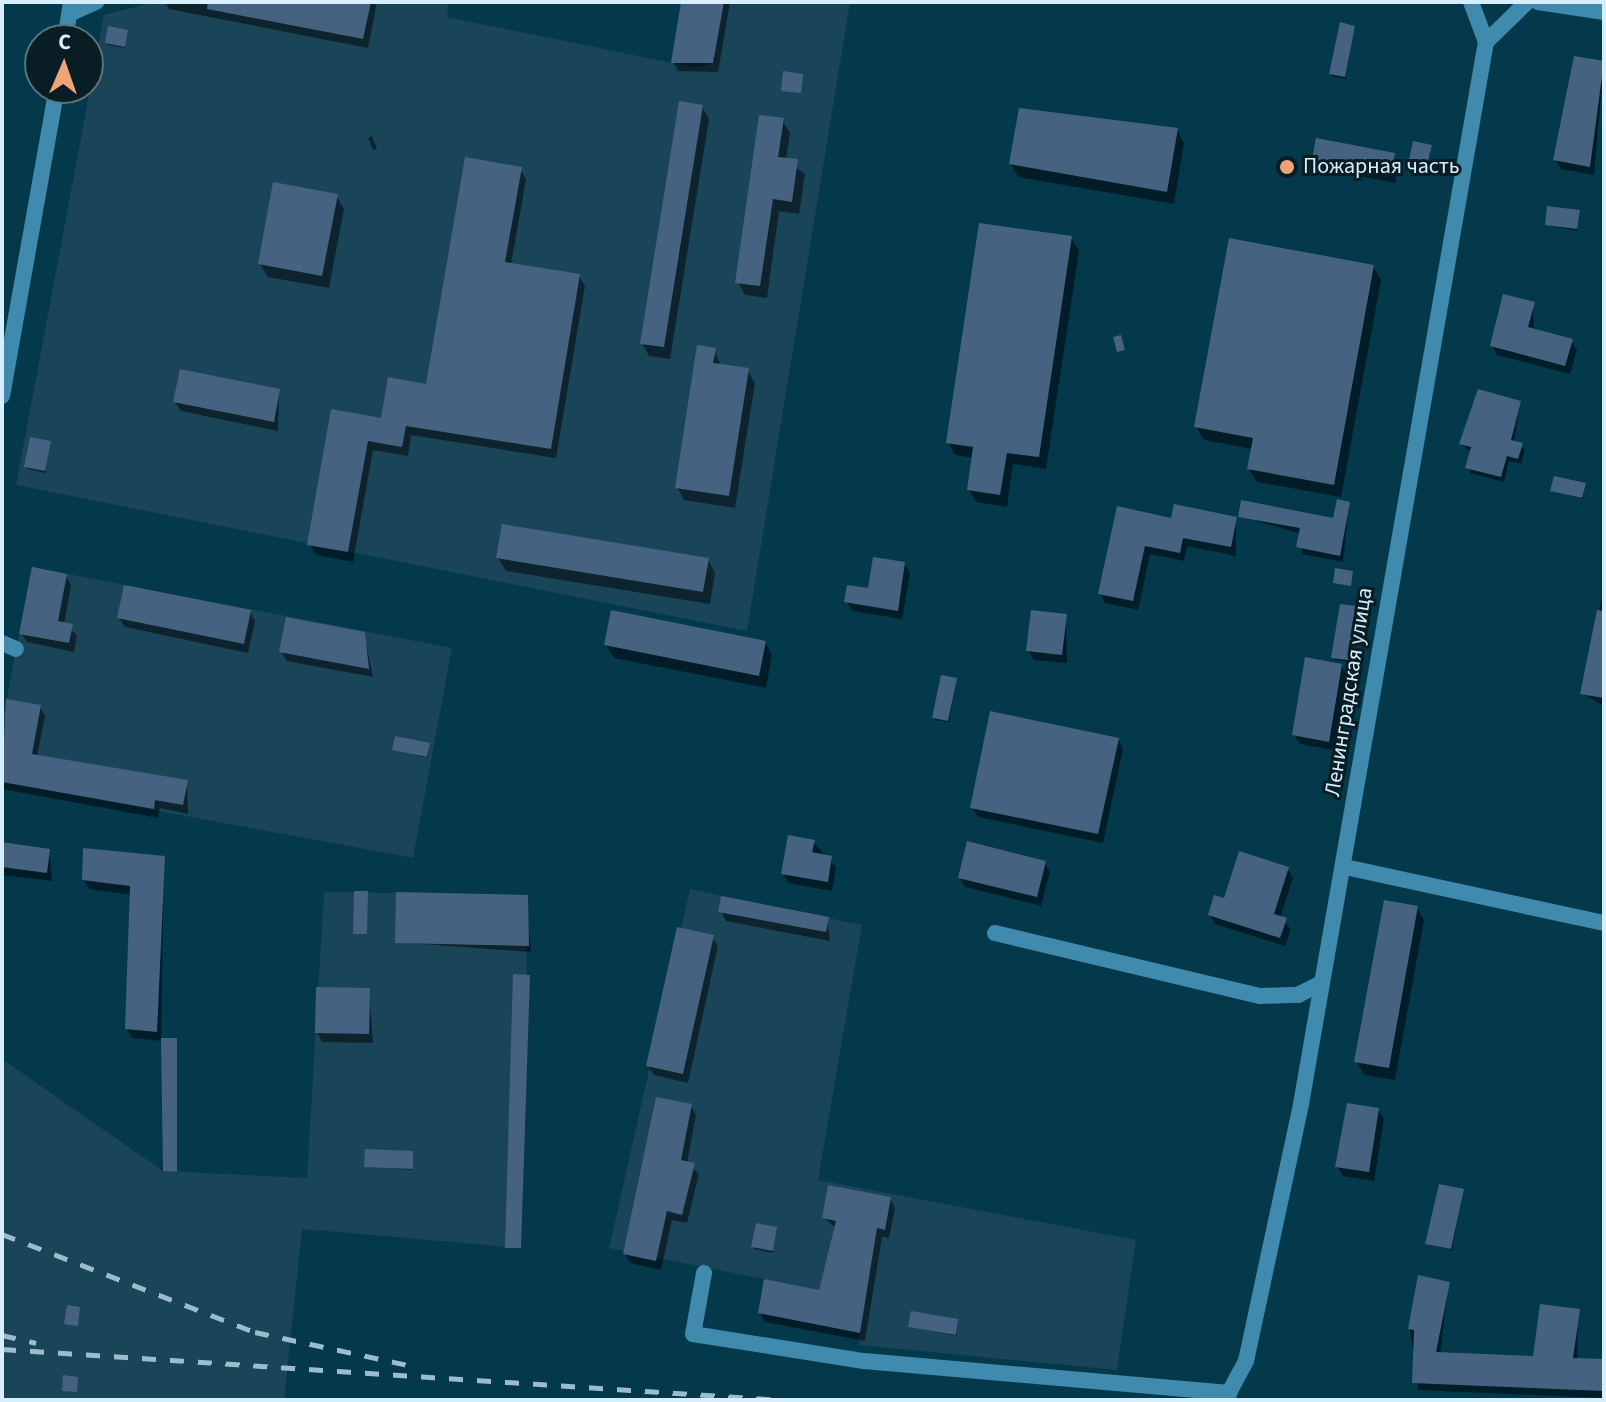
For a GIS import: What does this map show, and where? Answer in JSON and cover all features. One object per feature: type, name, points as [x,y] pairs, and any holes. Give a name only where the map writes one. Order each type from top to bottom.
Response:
[{"type":"street","points":[[70,8],[96,2]]},
{"type":"street","points":[[1471,2],[1486,42],[1527,2]]},
{"type":"street","points":[[1538,2],[1604,12]]},
{"type":"street","name":"Ленинградская улица","points":[[1228,1396],[1253,1334],[1345,867],[1374,657],[1486,42]]},
{"type":"street","points":[[2,396],[54,104]]},
{"type":"street","points":[[1345,867],[1604,923]]},
{"type":"street","points":[[995,933],[1260,996],[1298,995],[1322,983]]},
{"type":"street","points":[[704,1273],[693,1334],[864,1361],[1228,1396]]},
{"type":"shaded area","points":[[154,2],[449,2],[447,17],[697,68],[713,63],[724,2],[850,2],[747,631],[16,485],[87,104],[104,104],[104,15]]},
{"type":"shaded area","points":[[32,567],[452,648],[413,858],[2,782],[2,723]]},
{"type":"shaded area","points":[[690,889],[862,925],[818,1180],[1136,1240],[1117,1370],[859,1345],[860,1333],[758,1313],[764,1279],[609,1248]]},
{"type":"shaded area","points":[[324,892],[528,895],[521,1248],[302,1229],[284,1400],[2,1400],[2,1059],[163,1171],[307,1178]]},
{"type":"building","points":[[208,2],[371,2],[363,39],[207,9]]},
{"type":"building","points":[[681,2],[724,2],[713,63],[671,63]]},
{"type":"building","points":[[1340,22],[1355,26],[1345,77],[1329,74]]},
{"type":"building","points":[[108,26],[128,30],[125,47],[105,43]]},
{"type":"building","points":[[1574,56],[1604,61],[1590,167],[1553,160]]},
{"type":"building","points":[[783,71],[803,74],[801,93],[781,91]]},
{"type":"building","points":[[679,101],[703,105],[664,347],[640,344]]},
{"type":"building","points":[[1019,108],[1178,128],[1167,192],[1009,164]]},
{"type":"building","points":[[759,115],[784,118],[778,157],[798,159],[792,202],[773,199],[760,286],[735,283]]},
{"type":"building","points":[[1316,138],[1395,153],[1391,175],[1312,160]]},
{"type":"building","points":[[1413,141],[1432,145],[1427,164],[1409,160]]},
{"type":"building","points":[[465,157],[522,167],[505,262],[580,274],[551,449],[406,426],[402,447],[368,441],[348,552],[307,545],[331,409],[381,418],[388,377],[426,384]]},
{"type":"building","points":[[273,182],[338,194],[322,276],[258,264]]},
{"type":"building","points":[[1547,206],[1580,210],[1577,229],[1545,225]]},
{"type":"building","points":[[979,223],[1072,236],[1039,457],[1007,453],[1000,495],[967,490],[973,447],[946,443]]},
{"type":"building","points":[[1229,238],[1374,265],[1334,485],[1247,469],[1253,438],[1194,427]]},
{"type":"building","points":[[1503,294],[1535,302],[1528,327],[1573,339],[1565,366],[1490,346]]},
{"type":"building","points":[[1121,335],[1125,350],[1117,352],[1113,337]]},
{"type":"building","points":[[697,345],[716,348],[713,363],[749,368],[729,496],[675,488]]},
{"type":"building","points":[[180,369],[280,389],[274,422],[173,402]]},
{"type":"building","points":[[1478,389],[1521,401],[1511,440],[1523,443],[1518,459],[1507,456],[1501,477],[1465,468],[1471,447],[1459,444]]},
{"type":"building","points":[[30,437],[51,441],[45,471],[24,467]]},
{"type":"building","points":[[1554,476],[1586,483],[1582,498],[1550,491]]},
{"type":"building","points":[[1337,499],[1350,502],[1340,556],[1296,547],[1300,528],[1238,517],[1241,500],[1333,518]]},
{"type":"building","points":[[1174,504],[1237,517],[1231,547],[1183,538],[1180,553],[1145,546],[1133,601],[1098,594],[1117,506],[1171,518]]},
{"type":"building","points":[[502,524],[709,558],[703,592],[496,558]]},
{"type":"building","points":[[873,557],[905,562],[898,611],[844,602],[847,585],[868,588]]},
{"type":"building","points":[[32,567],[67,574],[58,621],[73,624],[69,643],[19,634]]},
{"type":"building","points":[[1335,568],[1353,571],[1351,586],[1333,583]]},
{"type":"building","points":[[124,585],[251,610],[244,644],[117,618]]},
{"type":"building","points":[[1340,604],[1357,606],[1348,660],[1331,658]]},
{"type":"building","points":[[611,610],[766,641],[759,676],[604,645]]},
{"type":"building","points":[[1031,610],[1067,614],[1062,655],[1026,651]]},
{"type":"building","points":[[1597,610],[1604,611],[1604,698],[1580,694]]},
{"type":"building","points":[[286,617],[365,632],[369,669],[279,652]]},
{"type":"building","points":[[1305,657],[1342,664],[1329,742],[1292,735]]},
{"type":"building","points":[[941,675],[957,678],[948,721],[932,718]]},
{"type":"building","points":[[6,699],[41,705],[32,754],[188,780],[183,805],[155,800],[154,809],[2,782]]},
{"type":"building","points":[[990,711],[1119,738],[1098,834],[970,808]]},
{"type":"building","points":[[395,736],[430,743],[427,757],[392,750]]},
{"type":"building","points":[[788,835],[815,840],[812,852],[832,856],[828,882],[781,874]]},
{"type":"building","points":[[967,841],[1046,861],[1037,897],[958,878]]},
{"type":"building","points":[[2,842],[50,849],[47,873],[2,867]]},
{"type":"building","points":[[83,848],[165,856],[157,1032],[125,1029],[130,886],[82,880]]},
{"type":"building","points":[[1239,851],[1289,867],[1274,914],[1287,918],[1280,938],[1208,915],[1214,895],[1224,898]]},
{"type":"building","points":[[354,891],[368,891],[367,934],[353,934]]},
{"type":"building","points":[[396,892],[528,895],[529,946],[395,943]]},
{"type":"building","points":[[721,896],[829,917],[826,932],[718,912]]},
{"type":"building","points":[[1384,900],[1418,906],[1389,1068],[1354,1062]]},
{"type":"building","points":[[677,927],[714,935],[683,1074],[646,1066]]},
{"type":"building","points":[[513,974],[530,975],[521,1248],[505,1248]]},
{"type":"building","points":[[316,987],[370,988],[369,1034],[315,1033]]},
{"type":"building","points":[[161,1038],[177,1038],[177,1172],[163,1171]]},
{"type":"building","points":[[656,1097],[692,1104],[681,1160],[695,1163],[682,1215],[667,1211],[656,1261],[623,1254]]},
{"type":"building","points":[[1347,1103],[1379,1108],[1369,1172],[1335,1167]]},
{"type":"building","points":[[365,1149],[413,1151],[413,1169],[364,1167]]},
{"type":"building","points":[[1439,1184],[1464,1189],[1451,1249],[1425,1244]]},
{"type":"building","points":[[828,1185],[891,1197],[885,1230],[877,1228],[860,1333],[758,1313],[764,1279],[819,1290],[836,1221],[822,1218]]},
{"type":"building","points":[[756,1223],[777,1227],[773,1251],[751,1247]]},
{"type":"building","points":[[1418,1275],[1450,1282],[1436,1352],[1533,1356],[1540,1304],[1580,1309],[1573,1358],[1604,1359],[1604,1391],[1412,1383],[1414,1330],[1408,1329]]},
{"type":"building","points":[[67,1305],[80,1307],[78,1326],[64,1324]]},
{"type":"building","points":[[911,1311],[958,1319],[956,1335],[908,1327]]},
{"type":"building","points":[[63,1375],[78,1377],[77,1392],[62,1391]]},
{"type":"railway","points":[[2,1234],[255,1332],[408,1365]]},
{"type":"railway","points":[[2,1335],[36,1343]]},
{"type":"railway","points":[[2,1349],[782,1400]]},
{"type":"place","name":"Пожарная часть","points":[[1287,167]]}]
